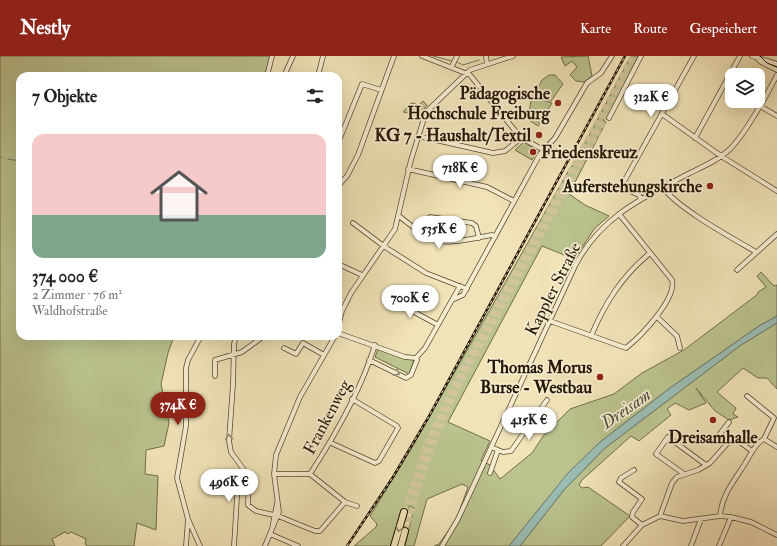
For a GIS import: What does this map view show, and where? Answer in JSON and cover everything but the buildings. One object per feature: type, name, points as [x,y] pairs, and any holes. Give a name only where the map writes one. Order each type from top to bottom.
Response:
[{"type":"highway","points":[[394,546],[404,512]]},
{"type":"highway","points":[[401,546],[405,531]]},
{"type":"street","points":[[268,72],[272,56]]},
{"type":"street","points":[[286,72],[292,56]]},
{"type":"street","points":[[319,72],[323,56]]},
{"type":"street","points":[[342,182],[347,176],[358,155],[394,56]]},
{"type":"street","points":[[422,56],[434,62],[452,66],[470,75],[521,138],[544,150]]},
{"type":"street","points":[[452,66],[456,56]]},
{"type":"street","points":[[486,56],[487,64]]},
{"type":"street","points":[[342,308],[362,275],[385,247],[395,229],[408,169],[426,112],[456,84],[465,73],[513,56]]},
{"type":"street","points":[[452,300],[463,295],[467,289],[514,201],[544,150],[555,138],[587,83],[601,73],[612,56]]},
{"type":"street","points":[[609,118],[641,56]]},
{"type":"street","points":[[641,199],[640,196],[621,187],[694,56]]},
{"type":"street","points":[[695,138],[740,56]]},
{"type":"street","points":[[752,56],[777,64]]},
{"type":"street","points":[[758,59],[777,70]]},
{"type":"street","name":"Kappler Straße","points":[[765,97],[777,75]]},
{"type":"street","name":"Kappler Straße","points":[[772,85],[777,81]]},
{"type":"street","points":[[342,134],[362,84],[381,90]]},
{"type":"street","name":"Kappler Straße","points":[[442,546],[458,520],[582,255],[599,232],[619,214],[641,199],[721,156],[736,142],[759,108]]},
{"type":"street","points":[[763,108],[777,116]]},
{"type":"street","points":[[662,114],[721,156],[777,191]]},
{"type":"street","points":[[418,136],[493,153],[505,151],[521,138]]},
{"type":"street","points":[[408,169],[487,187],[514,201]]},
{"type":"street","points":[[663,187],[667,194],[686,208],[756,252]]},
{"type":"street","points":[[550,321],[626,348],[657,317],[674,286],[672,280],[619,214]]},
{"type":"street","points":[[399,216],[422,234],[435,241],[447,243],[492,236],[495,237]]},
{"type":"street","points":[[422,234],[430,216],[472,223],[476,226],[479,238]]},
{"type":"street","points":[[353,223],[385,247],[426,273],[467,289]]},
{"type":"street","points":[[737,270],[777,234]]},
{"type":"street","points":[[591,336],[602,312],[618,285],[638,263],[650,253]]},
{"type":"street","points":[[342,266],[362,275]]},
{"type":"street","points":[[369,360],[406,378],[411,375],[416,359],[425,348],[460,286]]},
{"type":"street","points":[[387,300],[394,301],[438,325]]},
{"type":"street","points":[[657,317],[677,336],[680,348]]},
{"type":"street","points":[[342,333],[406,357],[416,359]]},
{"type":"street","points":[[199,340],[188,360],[186,368],[186,426],[177,478],[188,519],[200,546]]},
{"type":"street","points":[[235,340],[233,354],[233,384],[229,440],[231,452],[249,477],[248,505],[256,512],[276,515],[315,531],[320,531],[345,502]]},
{"type":"street","points":[[215,376],[215,360],[242,352],[258,340]]},
{"type":"street","points":[[265,546],[272,529],[278,502],[274,464],[300,397],[333,340]]},
{"type":"street","points":[[284,348],[296,354],[303,343],[324,355]]},
{"type":"street","name":"Frankenweg","points":[[274,474],[310,474],[331,443],[375,345]]},
{"type":"street","points":[[720,516],[727,490],[752,451],[764,439],[774,418],[747,396]]},
{"type":"street","points":[[331,443],[375,463],[379,461],[398,428],[377,413],[352,399]]},
{"type":"street","points":[[491,447],[508,452],[514,448],[547,400]]},
{"type":"street","points":[[719,435],[729,422]]},
{"type":"street","points":[[684,474],[656,454],[668,437],[706,466]]},
{"type":"street","points":[[660,516],[672,483],[677,477],[706,466],[732,437],[752,451]]},
{"type":"street","points":[[764,439],[777,447]]},
{"type":"street","points":[[490,473],[498,450]]},
{"type":"street","points":[[634,470],[620,478],[618,482],[642,499],[633,512],[632,517],[642,525]]},
{"type":"street","points":[[234,546],[238,482],[240,476],[244,472]]},
{"type":"street","points":[[310,474],[345,502],[357,506]]},
{"type":"street","points":[[630,546],[625,544],[642,525],[660,516],[683,521],[720,516],[731,517],[751,522],[777,535]]},
{"type":"street","points":[[719,546],[731,517]]},
{"type":"street","points":[[186,546],[188,519]]},
{"type":"street","points":[[691,546],[701,519]]},
{"type":"street","points":[[270,534],[298,546]]},
{"type":"green space","points":[[0,56],[270,56],[266,72],[16,72],[16,340],[173,340],[161,384],[169,423],[164,446],[146,450],[145,474],[158,476],[156,530],[137,523],[134,546],[87,546],[85,544],[86,539],[71,532],[68,534],[65,532],[52,539],[55,546],[0,546]]},
{"type":"green space","points":[[588,56],[592,76],[584,82],[576,81],[570,75],[577,67],[572,61],[565,66],[561,57]]},
{"type":"green space","points":[[631,56],[640,56],[610,115],[606,115],[603,120],[606,122],[569,194],[585,205],[609,216],[595,228],[574,259],[542,246],[448,422],[490,441],[481,460],[490,465],[500,479],[532,453],[544,435],[570,409],[614,394],[642,373],[684,350],[758,294],[758,292],[766,287],[757,276],[761,272],[774,286],[777,285],[777,316],[759,326],[670,388],[600,442],[558,486],[509,546],[434,546],[439,544],[456,520],[468,487],[462,484],[427,499],[414,546],[405,546],[414,508],[409,506],[407,513],[402,512],[392,546],[354,546],[376,527],[377,524],[370,516],[414,444],[570,168],[574,164]]},
{"type":"green space","points":[[549,75],[555,75],[563,84],[551,101],[544,99],[537,90],[542,80]]},
{"type":"green space","points":[[534,94],[542,100],[552,103],[538,126],[526,118],[532,96]]},
{"type":"green space","points":[[423,101],[427,105],[419,117],[414,114],[403,112],[410,104],[414,103],[418,106]]},
{"type":"green space","points":[[524,142],[537,150],[532,160],[515,150]]},
{"type":"green space","points":[[777,323],[777,389],[767,378],[758,378],[743,368],[717,392],[736,408],[733,414],[738,417],[729,420],[715,411],[696,388],[706,403],[689,410],[675,403],[667,409],[671,415],[639,441],[631,436],[582,480],[579,485],[582,488],[588,487],[630,516],[601,546],[520,546],[564,490],[605,448],[741,345]]},
{"type":"green space","points":[[378,349],[406,359],[414,360],[409,374],[375,357]]},
{"type":"water","name":"Dreisam","points":[[777,316],[777,323],[741,345],[605,448],[564,490],[520,546],[509,546],[568,473],[600,442],[670,388],[759,326]]},
{"type":"waterway","points":[[433,56],[452,61]]},
{"type":"waterway","points":[[457,62],[463,65],[479,60]]},
{"type":"waterway","points":[[8,159],[16,160]]},
{"type":"tunnel","points":[[404,512],[425,449],[450,394],[633,56]]},
{"type":"tunnel","points":[[405,531],[430,452],[454,394],[630,73]]},
{"type":"tram line","points":[[760,56],[767,63],[777,67]]},
{"type":"railway","points":[[347,546],[393,477],[428,418],[625,56]]},
{"type":"place","name":"Pädagogische Hochschule Freiburg","points":[[558,103]]},
{"type":"place","name":"KG 7 - Haushalt/Textil","points":[[539,135]]},
{"type":"place","name":"Friedenskreuz","points":[[533,152]]},
{"type":"place","name":"Auferstehungskirche","points":[[710,186]]},
{"type":"place","name":"Thomas Morus Burse - Westbau","points":[[600,377]]},
{"type":"place","name":"Dreisamhalle","points":[[713,420]]}]
